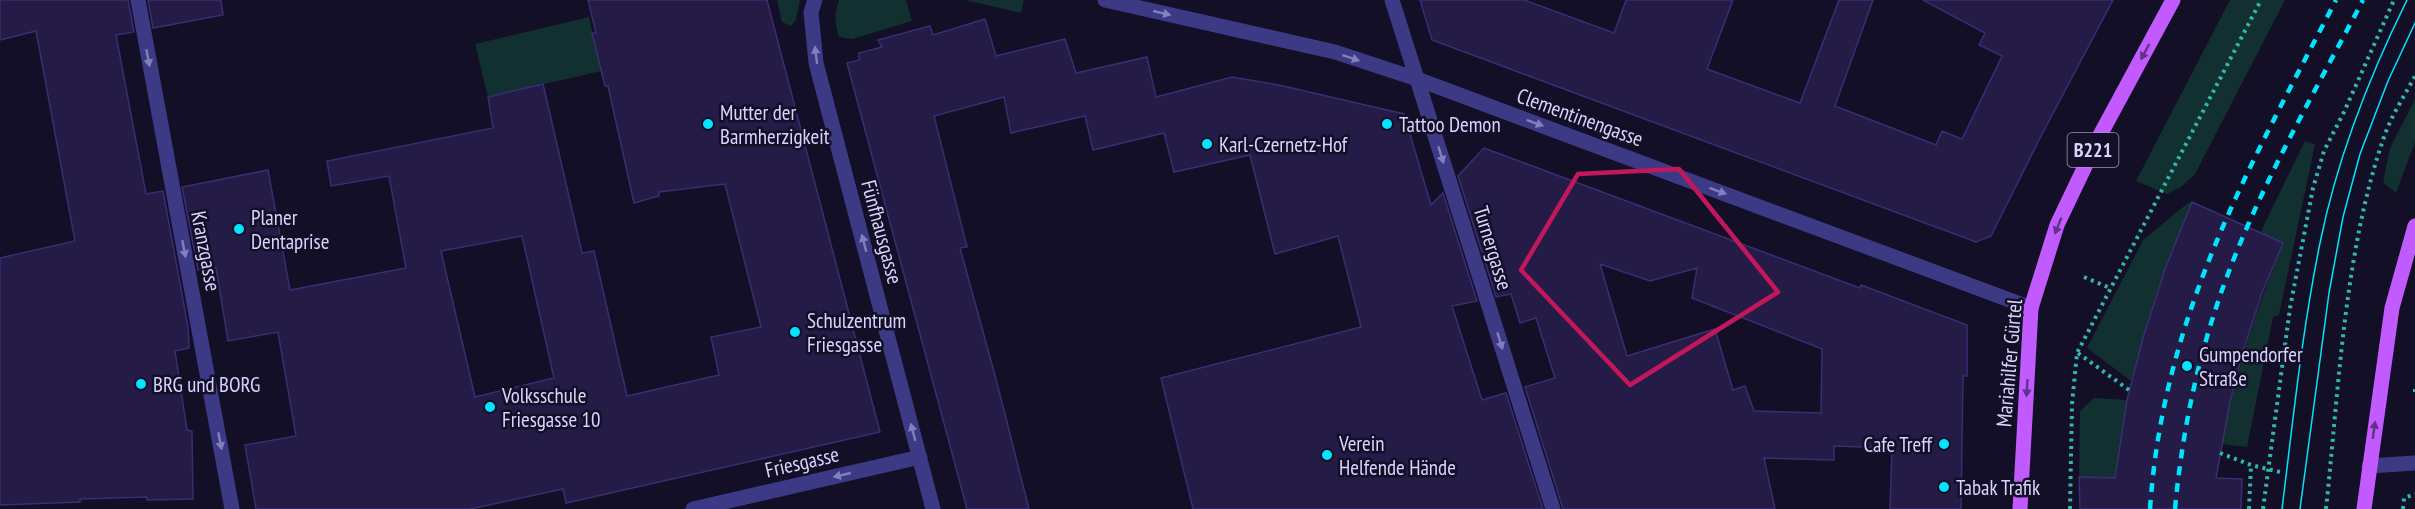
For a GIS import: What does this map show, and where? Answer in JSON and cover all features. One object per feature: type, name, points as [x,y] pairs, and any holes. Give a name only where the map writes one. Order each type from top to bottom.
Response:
[{"type":"main road","name":"Mariahilfer Gürtel","points":[[2020,509],[2031,308],[2057,225],[2099,137],[2173,0]]},
{"type":"main road","points":[[2364,509],[2392,308],[2415,226]]},
{"type":"street","name":"Kranzgasse","points":[[138,0],[232,509]]},
{"type":"street","name":"Fünfhausgasse","points":[[814,0],[811,12],[816,63],[933,509]]},
{"type":"street","name":"Clementinengasse","points":[[1105,0],[1335,52],[1417,79],[2031,308]]},
{"type":"street","name":"Turnergasse","points":[[1392,0],[1552,509]]},
{"type":"street","name":"Friesgasse","points":[[693,509],[920,457]]},
{"type":"street","points":[[2369,466],[2415,463]]},
{"type":"path","points":[[2070,509],[2077,352],[2261,0]]},
{"type":"path","points":[[2263,509],[2290,308],[2313,188],[2324,151],[2394,0]]},
{"type":"path","points":[[2326,509],[2346,320],[2362,215],[2385,135],[2415,76]]},
{"type":"path","points":[[2084,277],[2110,288]]},
{"type":"path","points":[[2077,352],[2129,390]]},
{"type":"path","points":[[2415,389],[2415,396]]},
{"type":"path","points":[[2220,453],[2268,471],[2280,472]]},
{"type":"path","points":[[2249,509],[2251,465]]},
{"type":"path","points":[[2403,509],[2404,498],[2415,494]]},
{"type":"highlighted area","points":[[1679,169],[1778,292],[1630,385],[1521,270],[1578,174]]},
{"type":"green space","points":[[777,0],[800,0],[796,20],[791,26],[782,22]]},
{"type":"green space","points":[[839,0],[906,0],[912,21],[852,39],[839,37],[836,9]]},
{"type":"green space","points":[[965,0],[1024,0],[1021,13]]},
{"type":"green space","points":[[2230,0],[2285,0],[2195,174],[2181,187],[2167,194],[2136,181]]},
{"type":"green space","points":[[589,17],[601,71],[488,97],[475,44]]},
{"type":"green space","points":[[2415,99],[2415,142],[2396,193],[2383,182],[2390,148]]},
{"type":"green space","points":[[2305,141],[2315,144],[2279,315],[2273,317],[2247,447],[2222,444],[2247,342],[2283,244],[2260,233]]},
{"type":"green space","points":[[2192,202],[2154,300],[2131,381],[2087,348],[2143,240]]},
{"type":"green space","points":[[2094,398],[2127,400],[2114,483],[2079,477],[2080,411]]},
{"type":"building","points":[[0,0],[128,0],[134,32],[116,35],[146,194],[163,191],[188,327],[189,348],[175,351],[187,430],[192,431],[193,499],[147,500],[147,497],[80,499],[80,502],[0,505],[0,258],[75,241],[36,31],[0,40]]},
{"type":"building","points":[[148,0],[221,0],[223,15],[153,28]]},
{"type":"building","points":[[588,0],[767,0],[880,432],[566,503],[563,489],[470,509],[256,509],[245,445],[296,436],[278,332],[228,341],[216,268],[198,270],[182,187],[268,170],[290,290],[406,268],[389,176],[331,186],[327,161],[493,128],[488,97],[543,84],[582,253],[594,251],[627,396],[719,375],[711,337],[761,327],[725,184],[659,192],[659,196],[634,203],[608,86],[605,86],[592,33],[596,33]],"holes":[[[522,236],[554,378],[475,397],[441,251]]]},
{"type":"building","points":[[1420,0],[1524,0],[1614,33],[1626,0],[1733,0],[1707,69],[1800,103],[1839,0],[1873,0],[1835,106],[1936,145],[1942,131],[1962,139],[2002,56],[1979,45],[1985,33],[1923,0],[2113,0],[1991,236],[1976,242],[1432,40]]},
{"type":"building","points":[[985,19],[996,56],[1065,39],[1076,73],[1147,57],[1156,97],[1232,77],[1279,85],[1404,114],[1431,205],[1443,193],[1477,301],[1452,306],[1482,400],[1506,393],[1543,509],[1193,509],[1161,378],[1361,327],[1338,236],[1275,254],[1250,155],[1174,172],[1164,133],[1093,150],[1085,116],[1011,133],[1004,97],[934,116],[967,247],[960,248],[1029,509],[967,509],[847,63],[859,60],[859,53],[882,47],[878,40],[930,26],[933,35]]},
{"type":"building","points":[[1484,148],[1860,288],[1861,285],[1967,325],[1967,376],[1963,376],[1961,509],[1890,509],[1892,448],[1834,446],[1834,460],[1764,458],[1775,509],[1563,509],[1525,387],[1555,378],[1536,318],[1520,323],[1511,294],[1496,297],[1458,176]],"holes":[[[1600,264],[1650,281],[1697,268],[1692,298],[1822,349],[1821,413],[1754,411],[1745,386],[1733,390],[1715,329],[1627,356]]]},
{"type":"building","name":"Gumpendorfer Straße","points":[[2192,202],[2283,243],[2262,293],[2243,351],[2230,402],[2216,478],[2242,479],[2241,509],[2080,509],[2079,477],[2115,478],[2127,400],[2143,338],[2165,269]]},
{"type":"tram line","points":[[2282,509],[2303,343],[2327,212],[2335,180],[2367,89],[2407,0]]},
{"type":"tram line","points":[[2300,509],[2329,293],[2343,217],[2360,154],[2388,81],[2415,23]]},
{"type":"railway","points":[[2150,509],[2158,438],[2172,371],[2192,307],[2215,245],[2242,184],[2336,0]]},
{"type":"railway","points":[[2175,509],[2184,436],[2194,388],[2213,317],[2227,276],[2281,156],[2363,0]]},
{"type":"place","name":"Mutter der Barmherzigkeit","points":[[708,124]]},
{"type":"place","name":"Tattoo Demon","points":[[1387,124]]},
{"type":"place","name":"Karl-Czernetz-Hof","points":[[1207,144]]},
{"type":"place","name":"Planer Dentaprise","points":[[239,229]]},
{"type":"place","name":"Schulzentrum Friesgasse","points":[[795,332]]},
{"type":"place","name":"Gumpendorfer Straße","points":[[2187,366]]},
{"type":"place","name":"BRG und BORG","points":[[141,384]]},
{"type":"place","name":"Volksschule Friesgasse 10","points":[[490,407]]},
{"type":"place","name":"Cafe Treff","points":[[1944,444]]},
{"type":"place","name":"Verein Helfende Hände","points":[[1327,455]]},
{"type":"place","name":"Tabak Trafik","points":[[1944,487]]}]
